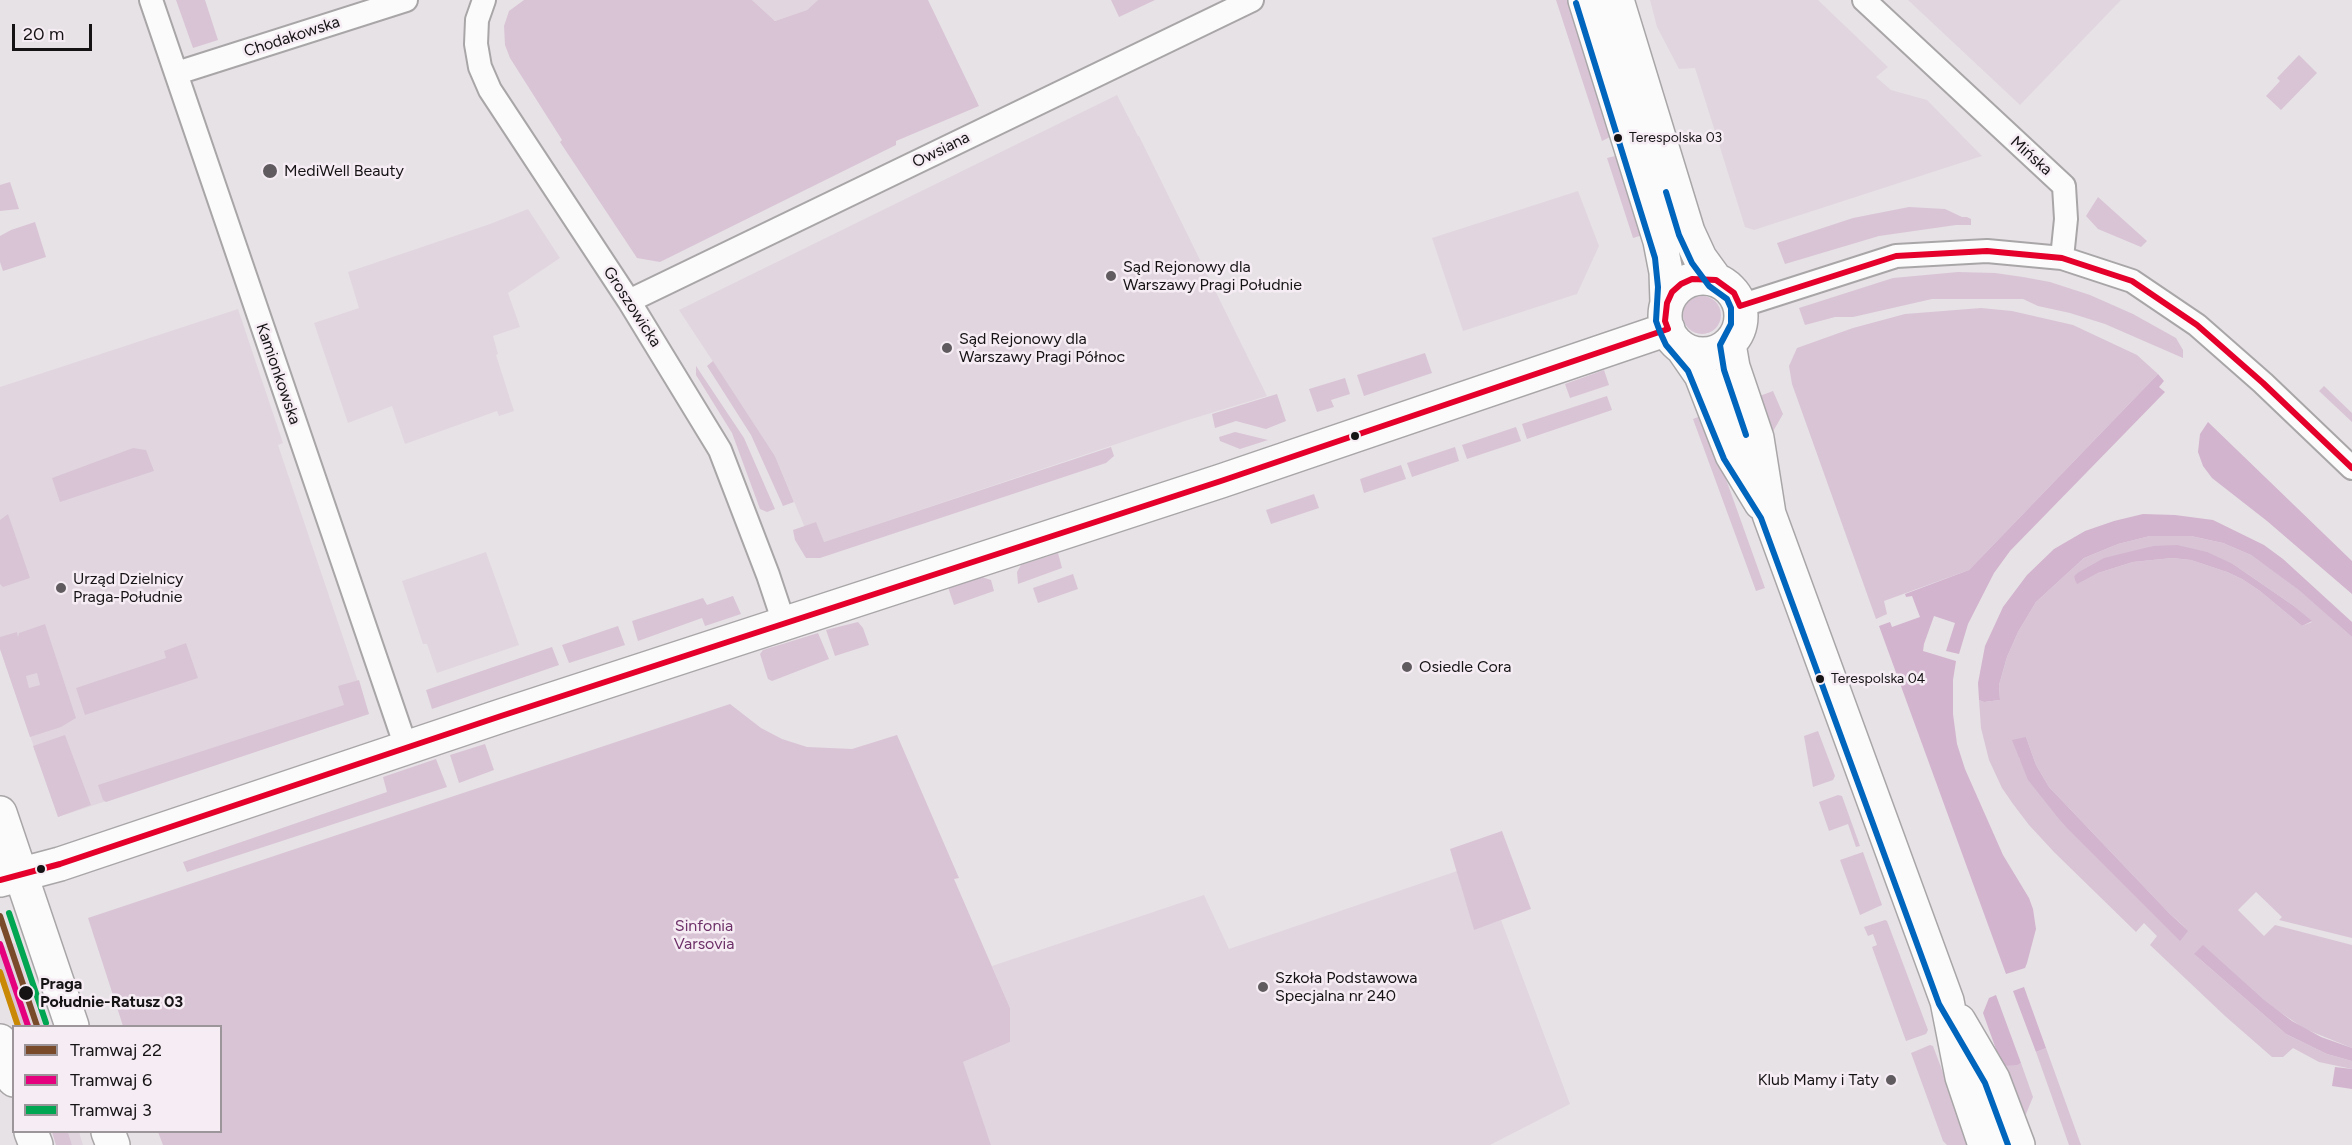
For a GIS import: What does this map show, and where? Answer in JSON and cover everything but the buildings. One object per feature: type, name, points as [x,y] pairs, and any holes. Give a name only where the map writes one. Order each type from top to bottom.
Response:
[{"type":"street","name":"Kamionkowska","points":[[151,0],[406,747]]},
{"type":"street","name":"Chodakowska","points":[[177,73],[406,0]]},
{"type":"street","name":"Groszowicka","points":[[484,0],[477,20],[476,44],[480,67],[490,90],[629,301],[720,450],[784,623]]},
{"type":"street","name":"Owsiana","points":[[629,301],[1252,0]]},
{"type":"street","points":[[1585,0],[1660,241],[1672,327],[1701,375],[1735,461],[1769,514]]},
{"type":"street","points":[[1617,0],[1688,232],[1700,258],[1716,280],[1734,293],[1740,306],[1740,327],[1729,344],[1707,354],[1691,352],[1672,327],[1672,292],[1681,284],[1692,279],[1716,280]]},
{"type":"street","name":"Mińska","points":[[1864,0],[2064,186],[2066,219],[2062,258]]},
{"type":"street","points":[[1740,306],[1896,256],[1987,251],[2062,258],[2132,281],[2197,324],[2263,382],[2352,468]]},
{"type":"street","points":[[10,877],[60,864],[406,747],[1221,481],[1672,327]]},
{"type":"street","points":[[1729,344],[1733,367],[1757,438],[1769,514],[1947,1001],[1962,1077],[1985,1145]]},
{"type":"street","points":[[0,813],[10,877],[72,1025]]},
{"type":"street","points":[[1947,1001],[1988,1068],[2018,1145]]},
{"type":"street","points":[[0,1041],[12,1074]]},
{"type":"shaded area","points":[[752,0],[818,0],[807,10],[775,21]]},
{"type":"shaded area","points":[[1650,0],[1818,0],[1888,67],[1876,77],[1891,90],[1927,100],[1982,156],[1754,230],[1745,227],[1695,68],[1679,69],[1657,27]]},
{"type":"shaded area","points":[[1908,0],[2121,0],[2020,105]]},
{"type":"shaded area","points":[[1117,95],[1267,396],[1188,420],[816,545],[810,540],[775,456],[679,310]]},
{"type":"shaded area","points":[[1578,191],[1599,246],[1577,294],[1463,331],[1432,238]]},
{"type":"shaded area","points":[[528,209],[560,258],[508,293],[520,327],[493,336],[498,354],[496,355],[514,411],[499,416],[497,411],[405,444],[392,406],[348,423],[314,323],[359,308],[348,272]]},
{"type":"shaded area","points":[[238,309],[283,443],[278,445],[369,714],[58,817],[0,649],[0,387]]},
{"type":"shaded area","points":[[2158,374],[2164,381],[2159,387],[2165,392],[2010,551],[1994,573],[1968,624],[1959,654],[1946,651],[1955,623],[1934,616],[1924,644],[1923,651],[1956,661],[1953,680],[1953,714],[1957,744],[1965,769],[2003,855],[2029,898],[2033,909],[2036,929],[2025,968],[2006,974],[1879,626],[1890,622],[1892,627],[1920,617],[1912,596],[1906,597],[1905,594],[1969,570]]},
{"type":"shaded area","points":[[2208,422],[2352,561],[2352,594],[2267,521],[2212,478],[2203,466],[2198,452],[2200,434]]},
{"type":"shaded area","points":[[2143,514],[2213,520],[2264,545],[2283,559],[2352,622],[2352,637],[2299,590],[2251,555],[2223,543],[2191,536],[2150,536],[2118,544],[2084,558],[2036,602],[2018,632],[2007,657],[1999,685],[2000,700],[1984,702],[1979,700],[1978,683],[1985,646],[2003,607],[2027,575],[2054,549],[2085,531]]},
{"type":"shaded area","points":[[2177,545],[2207,552],[2233,564],[2312,621],[2302,626],[2242,579],[2191,560],[2172,558],[2133,562],[2098,573],[2077,584],[2075,580],[2074,576],[2079,572],[2104,558],[2153,546]]},
{"type":"shaded area","points":[[486,552],[519,645],[437,673],[427,644],[423,644],[402,581]]},
{"type":"shaded area","points":[[2026,737],[2036,765],[2049,787],[2188,931],[2180,941],[2063,824],[2028,780],[2012,740]]},
{"type":"shaded area","name":"Szkoła Podstawowa Specjalna nr 240","points":[[1457,871],[1474,929],[1501,920],[1570,1104],[1490,1145],[991,1145],[962,1062],[1010,1042],[1010,1008],[992,966],[1204,895],[1229,949]]},
{"type":"shaded area","points":[[15,943],[43,1025],[31,1025],[4,946]]},
{"type":"shaded area","points":[[2203,945],[2264,1000],[2292,1021],[2321,1037],[2352,1048],[2352,1061],[2327,1054],[2286,1034],[2194,954]]},
{"type":"shaded area","points":[[2024,987],[2046,1048],[2036,1052],[2013,991]]},
{"type":"shaded area","points":[[1996,995],[2021,1063],[2017,1065],[2002,1066],[1983,1013],[1989,998]]},
{"type":"shaded area","points":[[2335,1067],[2352,1069],[2352,1089],[2332,1086]]},
{"type":"shaded area","points":[[68,1133],[79,1133],[83,1145],[72,1145]]},
{"type":"green space","points":[[176,0],[205,0],[218,40],[193,48]]},
{"type":"green space","points":[[524,0],[752,0],[775,21],[807,10],[818,0],[928,0],[979,106],[896,141],[896,145],[660,262],[637,258],[560,142],[562,140],[510,58],[505,45],[504,26],[509,11]]},
{"type":"green space","points":[[1111,0],[1155,0],[1119,17]]},
{"type":"green space","points":[[1556,0],[1573,0],[1613,130],[1610,137],[1602,141]]},
{"type":"green space","points":[[2299,55],[2317,73],[2281,110],[2266,96],[2280,81],[2277,78]]},
{"type":"green space","points":[[1615,156],[1623,158],[1646,234],[1633,238],[1607,158]]},
{"type":"green space","points":[[10,182],[19,209],[0,211],[0,185]]},
{"type":"green space","points":[[2098,197],[2147,241],[2141,247],[2098,229],[2086,216]]},
{"type":"green space","points":[[1909,207],[1945,209],[1971,219],[1971,225],[1879,236],[1785,264],[1777,243],[1853,218]]},
{"type":"green space","points":[[35,222],[46,257],[3,271],[0,262],[0,236]]},
{"type":"green space","points":[[1958,272],[1995,273],[2023,277],[2050,282],[2090,295],[2133,314],[2176,338],[2183,350],[2183,358],[2105,324],[2038,306],[2023,299],[1932,299],[1853,317],[1835,317],[1805,325],[1799,308],[1893,278]]},
{"type":"green space","points":[[1702,296],[1716,301],[1721,315],[1716,329],[1702,334],[1688,329],[1683,315],[1688,301]]},
{"type":"green space","points":[[1981,308],[2012,311],[2073,325],[2137,355],[2158,374],[1969,570],[1884,601],[1887,614],[1876,619],[1792,384],[1789,366],[1797,348],[1853,328],[1905,314]]},
{"type":"green space","points":[[1425,353],[1432,373],[1364,396],[1357,375]]},
{"type":"green space","points":[[713,361],[775,456],[794,502],[783,506],[751,435],[707,366]]},
{"type":"green space","points":[[696,366],[744,438],[775,509],[767,512],[760,509],[732,433],[696,375]]},
{"type":"green space","points":[[1604,370],[1609,385],[1570,398],[1565,384]]},
{"type":"green space","points":[[1345,378],[1350,394],[1331,400],[1334,407],[1317,412],[1309,389]]},
{"type":"green space","points":[[2324,386],[2352,413],[2352,422],[2319,391]]},
{"type":"green space","points":[[1773,391],[1783,414],[1771,435],[1757,397]]},
{"type":"green space","points":[[1277,394],[1286,421],[1266,429],[1236,421],[1215,428],[1212,414]]},
{"type":"green space","points":[[1607,396],[1612,410],[1527,439],[1522,424]]},
{"type":"green space","points":[[1703,415],[1765,588],[1756,591],[1693,419]]},
{"type":"green space","points":[[1516,427],[1521,441],[1467,459],[1462,445]]},
{"type":"green space","points":[[1235,432],[1268,440],[1240,449],[1220,441],[1219,437]]},
{"type":"green space","points":[[1111,447],[1114,456],[1106,463],[820,558],[806,558],[795,540],[793,530],[816,522],[824,542]]},
{"type":"green space","points":[[1455,447],[1459,461],[1412,477],[1407,463]]},
{"type":"green space","points":[[133,448],[146,450],[154,471],[60,502],[52,478]]},
{"type":"green space","points":[[1401,465],[1406,479],[1364,493],[1360,479]]},
{"type":"green space","points":[[1314,494],[1319,508],[1271,524],[1266,510]]},
{"type":"green space","points":[[8,514],[30,578],[3,587],[0,584],[0,520]]},
{"type":"green space","points":[[2150,536],[2191,536],[2223,543],[2251,555],[2299,589],[2352,637],[2352,938],[2279,920],[2282,917],[2256,892],[2238,910],[2264,936],[2275,925],[2352,945],[2352,1048],[2305,1029],[2194,954],[2286,1034],[2327,1054],[2352,1061],[2352,1069],[2319,1062],[2293,1048],[2283,1057],[2272,1057],[2150,945],[2157,936],[2144,923],[2136,932],[2054,852],[2013,804],[2002,788],[1989,760],[1981,728],[1979,700],[1984,702],[2000,700],[1999,685],[2007,657],[2018,632],[2036,602],[2084,558],[2118,544]],"holes":[[[2153,546],[2233,564],[2294,606],[2312,622],[2302,626],[2242,579],[2191,560],[2172,558],[2133,562],[2098,573],[2077,583],[2074,576]],[[2026,737],[2036,765],[2049,787],[2188,930],[2063,824],[2019,758]]]},
{"type":"green space","points":[[1058,553],[1062,568],[1018,584],[1017,572],[1021,565]]},
{"type":"green space","points":[[1073,574],[1078,589],[1038,603],[1033,588]]},
{"type":"green space","points":[[982,577],[991,580],[994,591],[954,605],[948,587]]},
{"type":"green space","points":[[733,596],[741,614],[705,626],[702,618],[638,641],[632,621],[703,598],[707,605]]},
{"type":"green space","points":[[858,622],[863,628],[869,645],[835,656],[826,630]]},
{"type":"green space","points":[[45,624],[76,718],[61,727],[30,737],[0,649],[0,637],[17,632],[18,637],[19,633]],"holes":[[[37,673],[40,685],[29,688],[26,676]]]},
{"type":"green space","points":[[618,626],[625,645],[569,663],[562,645]]},
{"type":"green space","points":[[818,633],[829,659],[772,681],[768,679],[760,654],[763,650]]},
{"type":"green space","points":[[186,643],[198,678],[85,715],[76,688],[166,658],[164,651]]},
{"type":"green space","points":[[552,647],[559,665],[432,709],[426,690]]},
{"type":"green space","points":[[359,680],[369,714],[106,802],[103,800],[98,785],[344,705],[338,686]]},
{"type":"green space","name":"Sinfonia Varsovia","points":[[730,704],[761,728],[782,739],[807,747],[852,749],[897,735],[959,878],[954,879],[1010,1008],[1010,1042],[963,1062],[991,1145],[163,1145],[158,1133],[222,1133],[222,1025],[123,1025],[88,918]]},
{"type":"green space","points":[[1818,731],[1835,776],[1833,780],[1813,787],[1804,736]]},
{"type":"green space","points":[[65,735],[91,805],[58,817],[33,746]]},
{"type":"green space","points":[[485,744],[494,770],[459,783],[450,755]]},
{"type":"green space","points":[[436,759],[447,787],[187,872],[183,862],[387,792],[383,777]]},
{"type":"green space","points":[[1838,795],[1842,796],[1860,846],[1856,847],[1848,824],[1829,831],[1819,802]]},
{"type":"green space","points":[[1502,831],[1531,909],[1474,930],[1450,849]]},
{"type":"green space","points":[[1863,852],[1882,905],[1860,915],[1840,860]]},
{"type":"green space","points":[[1885,920],[1928,1030],[1926,1034],[1906,1041],[1872,947],[1877,945],[1873,934],[1868,936],[1864,927]]},
{"type":"green space","points":[[4,946],[31,1025],[16,1025],[0,979],[0,948]]},
{"type":"green space","points":[[1930,1045],[1933,1046],[1970,1145],[1947,1145],[1943,1141],[1911,1053]]},
{"type":"green space","points":[[2046,1048],[2081,1145],[2069,1145],[2036,1052]]},
{"type":"green space","points":[[2021,1063],[2033,1097],[2026,1114],[2021,1116],[2002,1066]]},
{"type":"green space","points":[[52,1133],[68,1133],[72,1145],[56,1145]]},
{"type":"tram line","name":"3","points":[[9,913],[46,1023]]},
{"type":"tram line","name":"22","points":[[0,916],[37,1025]]},
{"type":"tram line","name":"6","points":[[0,944],[28,1025]]},
{"type":"transit line","points":[[1576,3],[1655,258],[1658,287],[1656,321],[1660,332],[1666,345],[1688,371],[1724,459],[1761,518],[1939,1004],[1985,1083],[2008,1145]]},
{"type":"transit line","points":[[1666,192],[1679,235],[1692,263],[1709,286],[1727,299],[1731,308],[1731,324],[1720,345],[1724,370],[1746,435]]},
{"type":"transit line","points":[[0,880],[60,864],[501,716],[1221,481],[1668,329],[1665,321],[1667,303],[1672,292],[1681,284],[1692,279],[1716,280],[1734,293],[1740,306],[1896,256],[1987,251],[2062,258],[2132,281],[2197,325],[2263,383],[2352,468]]},
{"type":"transit line","points":[[0,972],[18,1025]]},
{"type":"place","name":"Terespolska 03","points":[[1618,138]]},
{"type":"place","name":"MediWell Beauty","points":[[270,171]]},
{"type":"place","name":"Sąd Rejonowy dla Warszawy Pragi Południe","points":[[1111,276]]},
{"type":"place","name":"Sąd Rejonowy dla Warszawy Pragi Północ","points":[[947,348]]},
{"type":"place","name":"Urząd Dzielnicy Praga-Południe","points":[[61,588]]},
{"type":"place","name":"Osiedle Cora","points":[[1407,667]]},
{"type":"place","name":"Terespolska 04","points":[[1820,679]]},
{"type":"place","name":"Szkoła Podstawowa Specjalna nr 240","points":[[1263,987]]},
{"type":"place","name":"Praga Południe-Ratusz 03","points":[[26,993]]},
{"type":"place","name":"Klub Mamy i Taty","points":[[1891,1080]]}]
